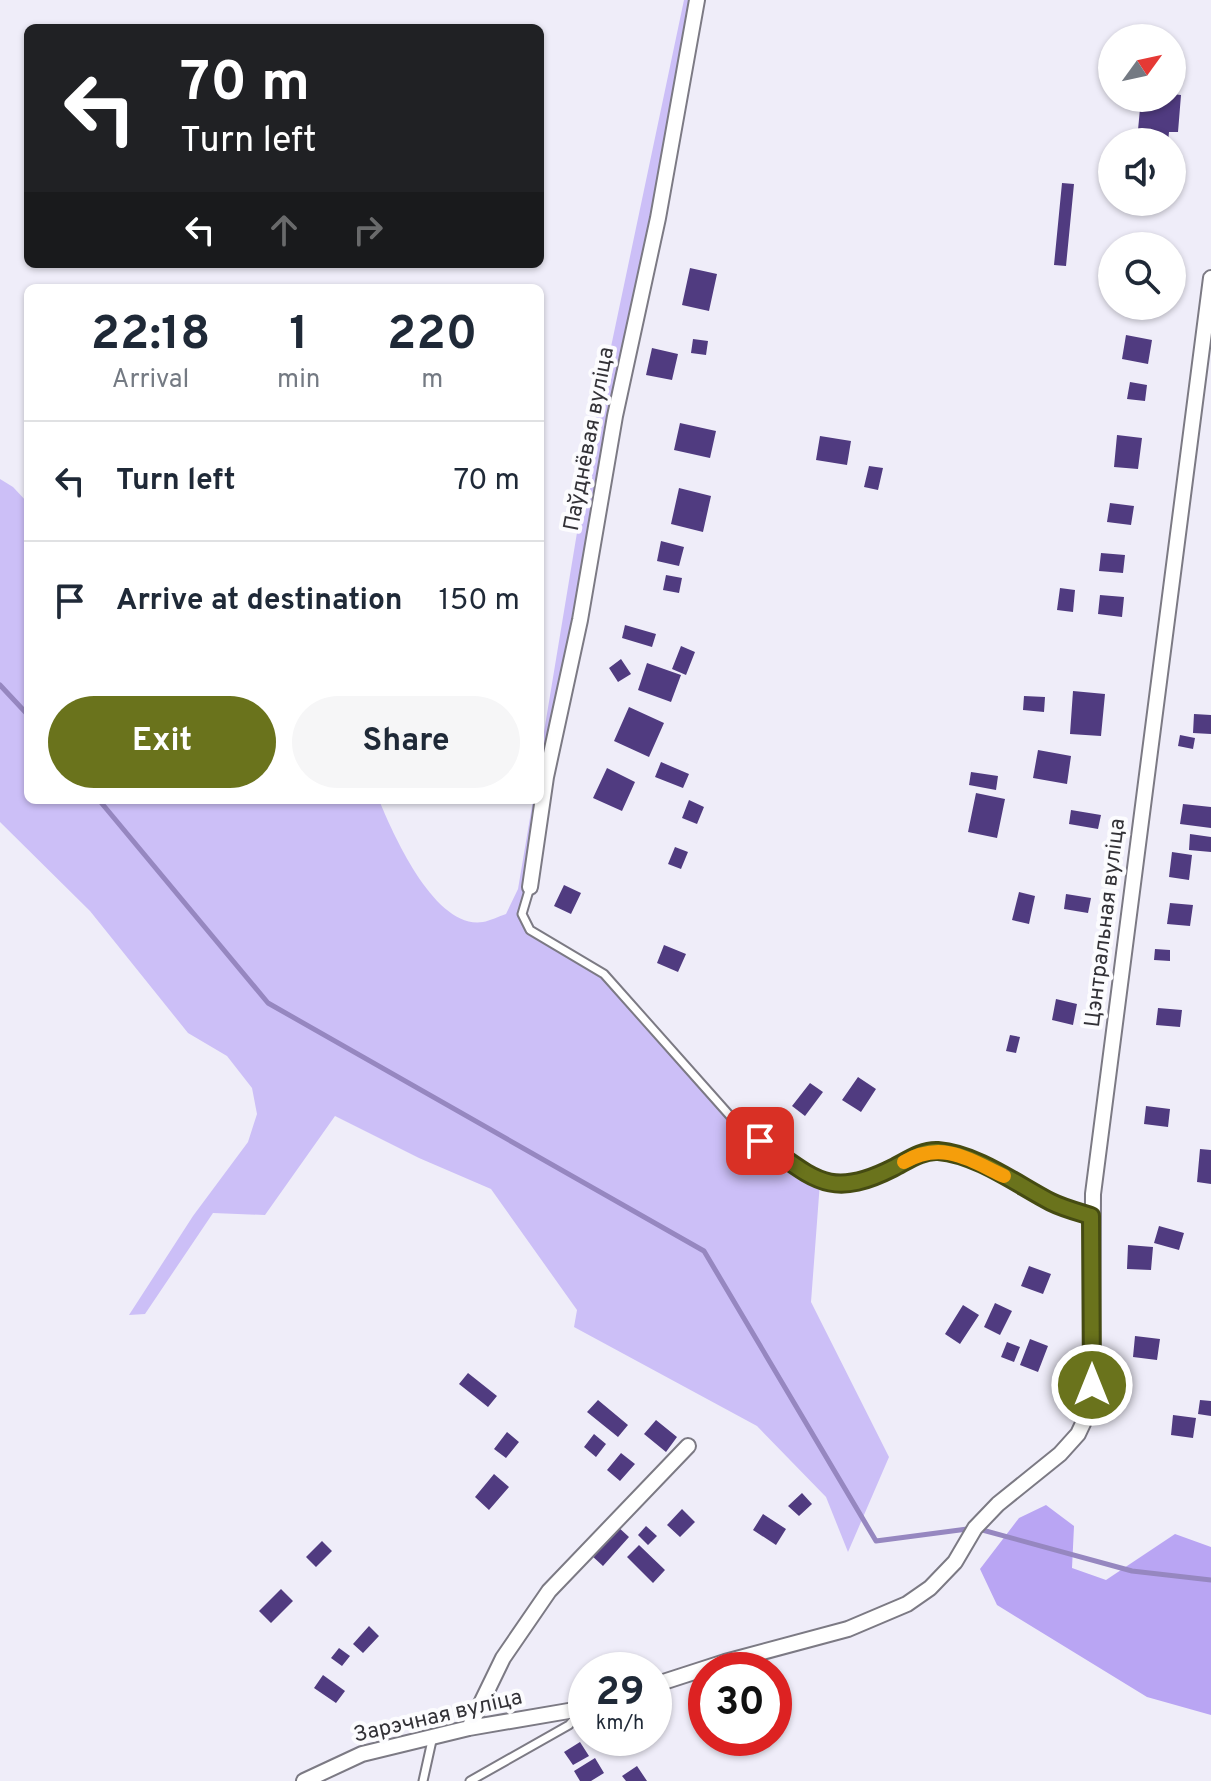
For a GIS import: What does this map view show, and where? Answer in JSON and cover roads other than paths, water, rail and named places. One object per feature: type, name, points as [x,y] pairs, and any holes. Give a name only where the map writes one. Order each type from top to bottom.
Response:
[{"type":"street","name":"Паўднёвая вуліца","points":[[544,791],[580,620],[615,416],[658,218],[697,0]]},
{"type":"street","name":"Цэнтральная вуліца","points":[[672,1679],[848,1629],[893,1611],[930,1588],[955,1562],[975,1528],[1015,1488],[1060,1454],[1078,1434],[1086,1417],[1092,1385],[1091,1216],[1211,278]]},
{"type":"street","name":"Паўднёвая вуліца","points":[[530,887],[542,804]]},
{"type":"street","points":[[469,1728],[503,1658],[549,1591],[688,1446]]},
{"type":"street","name":"Зарэчная вуліца","points":[[304,1781],[362,1754],[469,1728],[568,1712]]},
{"type":"lane","points":[[530,887],[522,914],[530,930],[604,974],[740,1127],[820,1182],[843,1185],[869,1179],[914,1156],[936,1150],[958,1155],[1021,1183],[1052,1203],[1091,1216]]},
{"type":"lane","points":[[470,1781],[568,1726]]},
{"type":"lane","points":[[423,1781],[433,1736]]},
{"type":"waterway","points":[[0,685],[24,711]]},
{"type":"waterway","points":[[102,804],[268,1003],[704,1251],[876,1541],[975,1528],[1132,1571],[1211,1580]]}]
